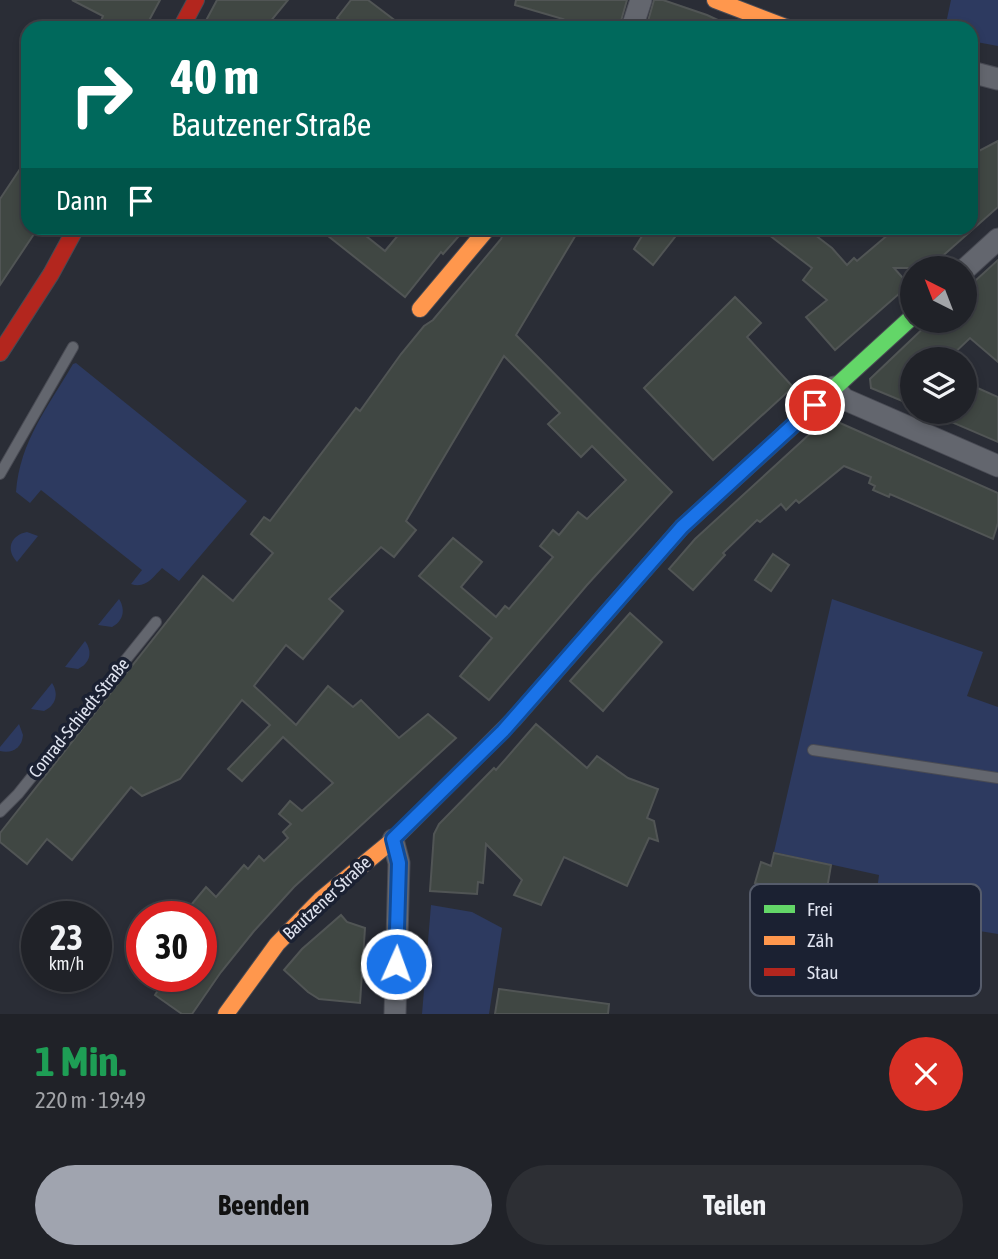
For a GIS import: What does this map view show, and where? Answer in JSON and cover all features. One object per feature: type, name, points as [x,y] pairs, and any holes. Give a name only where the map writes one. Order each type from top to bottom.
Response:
[{"type":"street","points":[[185,21],[196,0]]},
{"type":"street","points":[[634,21],[641,0]]},
{"type":"street","points":[[715,0],[770,21]]},
{"type":"street","points":[[978,74],[998,79]]},
{"type":"street","points":[[0,353],[51,274],[72,235]]},
{"type":"street","points":[[420,309],[482,235]]},
{"type":"street","points":[[977,258],[998,239]]},
{"type":"street","name":"Bautzener Straße","points":[[226,1014],[277,944],[320,900],[393,839],[503,731],[682,527],[900,328]]},
{"type":"street","points":[[834,387],[844,399],[998,466]]},
{"type":"street","points":[[393,839],[399,863],[395,1014]]},
{"type":"lane","points":[[0,474],[73,347]]},
{"type":"lane","name":"Conrad-Schiedt-Straße","points":[[0,812],[18,794],[156,622]]},
{"type":"lane","points":[[813,750],[998,778]]},
{"type":"shaded area","points":[[951,0],[998,0],[998,46],[978,42],[978,21],[946,21]]},
{"type":"shaded area","points":[[76,363],[247,501],[179,581],[162,568],[145,584],[131,584],[142,570],[41,490],[30,503],[16,492],[29,440]]},
{"type":"shaded area","points":[[27,532],[38,536],[17,562],[11,552],[12,543],[17,536]]},
{"type":"shaded area","points":[[119,599],[123,611],[119,622],[112,627],[98,625]]},
{"type":"shaded area","points":[[832,599],[983,652],[967,696],[998,707],[998,934],[981,931],[981,884],[878,884],[879,875],[774,852]]},
{"type":"shaded area","points":[[85,641],[89,657],[85,664],[78,669],[65,667]]},
{"type":"shaded area","points":[[52,683],[56,695],[51,706],[44,711],[31,709]]},
{"type":"shaded area","points":[[19,724],[23,735],[21,743],[12,751],[0,751],[0,747]]},
{"type":"shaded area","points":[[431,905],[472,912],[502,928],[489,1014],[422,1014]]},
{"type":"building","points":[[72,0],[160,0],[149,21],[101,21],[103,16]]},
{"type":"building","points":[[217,0],[288,0],[271,21],[206,21]]},
{"type":"building","points":[[351,0],[368,0],[396,21],[341,21],[337,18]]},
{"type":"building","points":[[516,0],[627,0],[621,21],[561,21],[563,19],[515,5]]},
{"type":"building","points":[[654,0],[663,0],[720,21],[648,21]]},
{"type":"building","points":[[998,141],[998,207],[978,225],[978,151]]},
{"type":"building","points":[[21,168],[21,235],[33,235],[0,285],[0,199]]},
{"type":"building","points":[[327,235],[365,235],[385,251],[398,235],[460,235],[443,254],[441,252],[405,297]]},
{"type":"building","points":[[502,235],[576,235],[516,335],[672,492],[587,585],[489,700],[460,676],[492,638],[419,576],[453,538],[482,562],[461,587],[496,617],[505,606],[509,609],[553,557],[540,546],[553,530],[559,535],[578,512],[587,519],[626,480],[592,446],[581,457],[548,424],[560,413],[504,356],[406,521],[416,530],[394,557],[381,547],[329,599],[343,611],[303,659],[286,645],[254,686],[296,725],[328,686],[353,707],[361,700],[399,738],[428,714],[456,738],[294,887],[217,978],[217,901],[194,901],[206,887],[216,897],[244,865],[248,869],[259,856],[264,861],[288,838],[283,832],[291,824],[279,814],[290,801],[302,811],[333,783],[283,737],[242,781],[228,769],[270,725],[242,700],[180,779],[142,796],[131,787],[72,860],[47,839],[27,864],[0,842],[0,833],[203,576],[233,601],[273,553],[251,534],[264,517],[270,521],[356,408],[360,411],[401,354],[424,326],[433,320]]},
{"type":"building","points":[[643,235],[677,235],[653,265],[634,249]]},
{"type":"building","points":[[769,235],[815,235],[832,248],[847,265],[854,258],[857,261],[888,235],[966,235],[943,256],[900,256],[900,268],[894,268],[900,275],[900,293],[835,350],[806,317],[827,300],[803,280],[812,268]]},
{"type":"building","points":[[998,260],[998,362],[970,338],[961,347],[904,347],[918,333],[977,333],[977,279]]},
{"type":"building","points":[[735,297],[761,323],[747,337],[793,387],[713,460],[644,388]]},
{"type":"building","points":[[900,350],[900,400],[871,388],[870,379]]},
{"type":"building","points":[[977,388],[998,397],[998,442],[956,424],[977,424]]},
{"type":"building","points":[[831,419],[998,493],[998,523],[993,539],[890,494],[889,497],[873,490],[875,486],[869,483],[871,477],[844,466],[799,503],[796,500],[786,510],[781,504],[760,522],[757,520],[723,553],[725,555],[693,590],[669,569],[695,539],[825,420]]},
{"type":"building","points":[[773,554],[789,565],[771,591],[755,580]]},
{"type":"building","points":[[630,613],[662,642],[603,711],[570,681]]},
{"type":"building","points":[[536,724],[587,768],[597,756],[628,778],[658,789],[647,818],[654,821],[658,841],[649,838],[627,886],[564,857],[541,905],[514,895],[522,880],[486,844],[483,883],[478,882],[477,894],[430,891],[434,834],[439,824],[494,768],[496,770]]},
{"type":"building","points":[[774,853],[831,865],[828,884],[755,883],[761,862],[771,866]]},
{"type":"building","points":[[341,915],[347,922],[365,928],[360,1003],[319,999],[284,970],[302,949]]},
{"type":"building","points":[[499,989],[609,1004],[608,1014],[495,1014]]},
{"type":"building","points":[[157,992],[207,992],[192,1014],[182,1014],[155,995]]},
{"type":"traffic: fast","points":[[514,719],[682,527],[900,328]]},
{"type":"traffic: slow","points":[[715,0],[770,21]]},
{"type":"traffic: slow","points":[[420,309],[482,235]]},
{"type":"traffic: slow","points":[[226,1014],[277,944],[320,900],[393,840],[514,719]]},
{"type":"traffic: jam","points":[[185,21],[196,0]]},
{"type":"traffic: jam","points":[[0,353],[51,274],[72,235]]},
{"type":"route","points":[[396,964],[399,863],[393,839],[503,731],[682,527],[815,405]]}]
